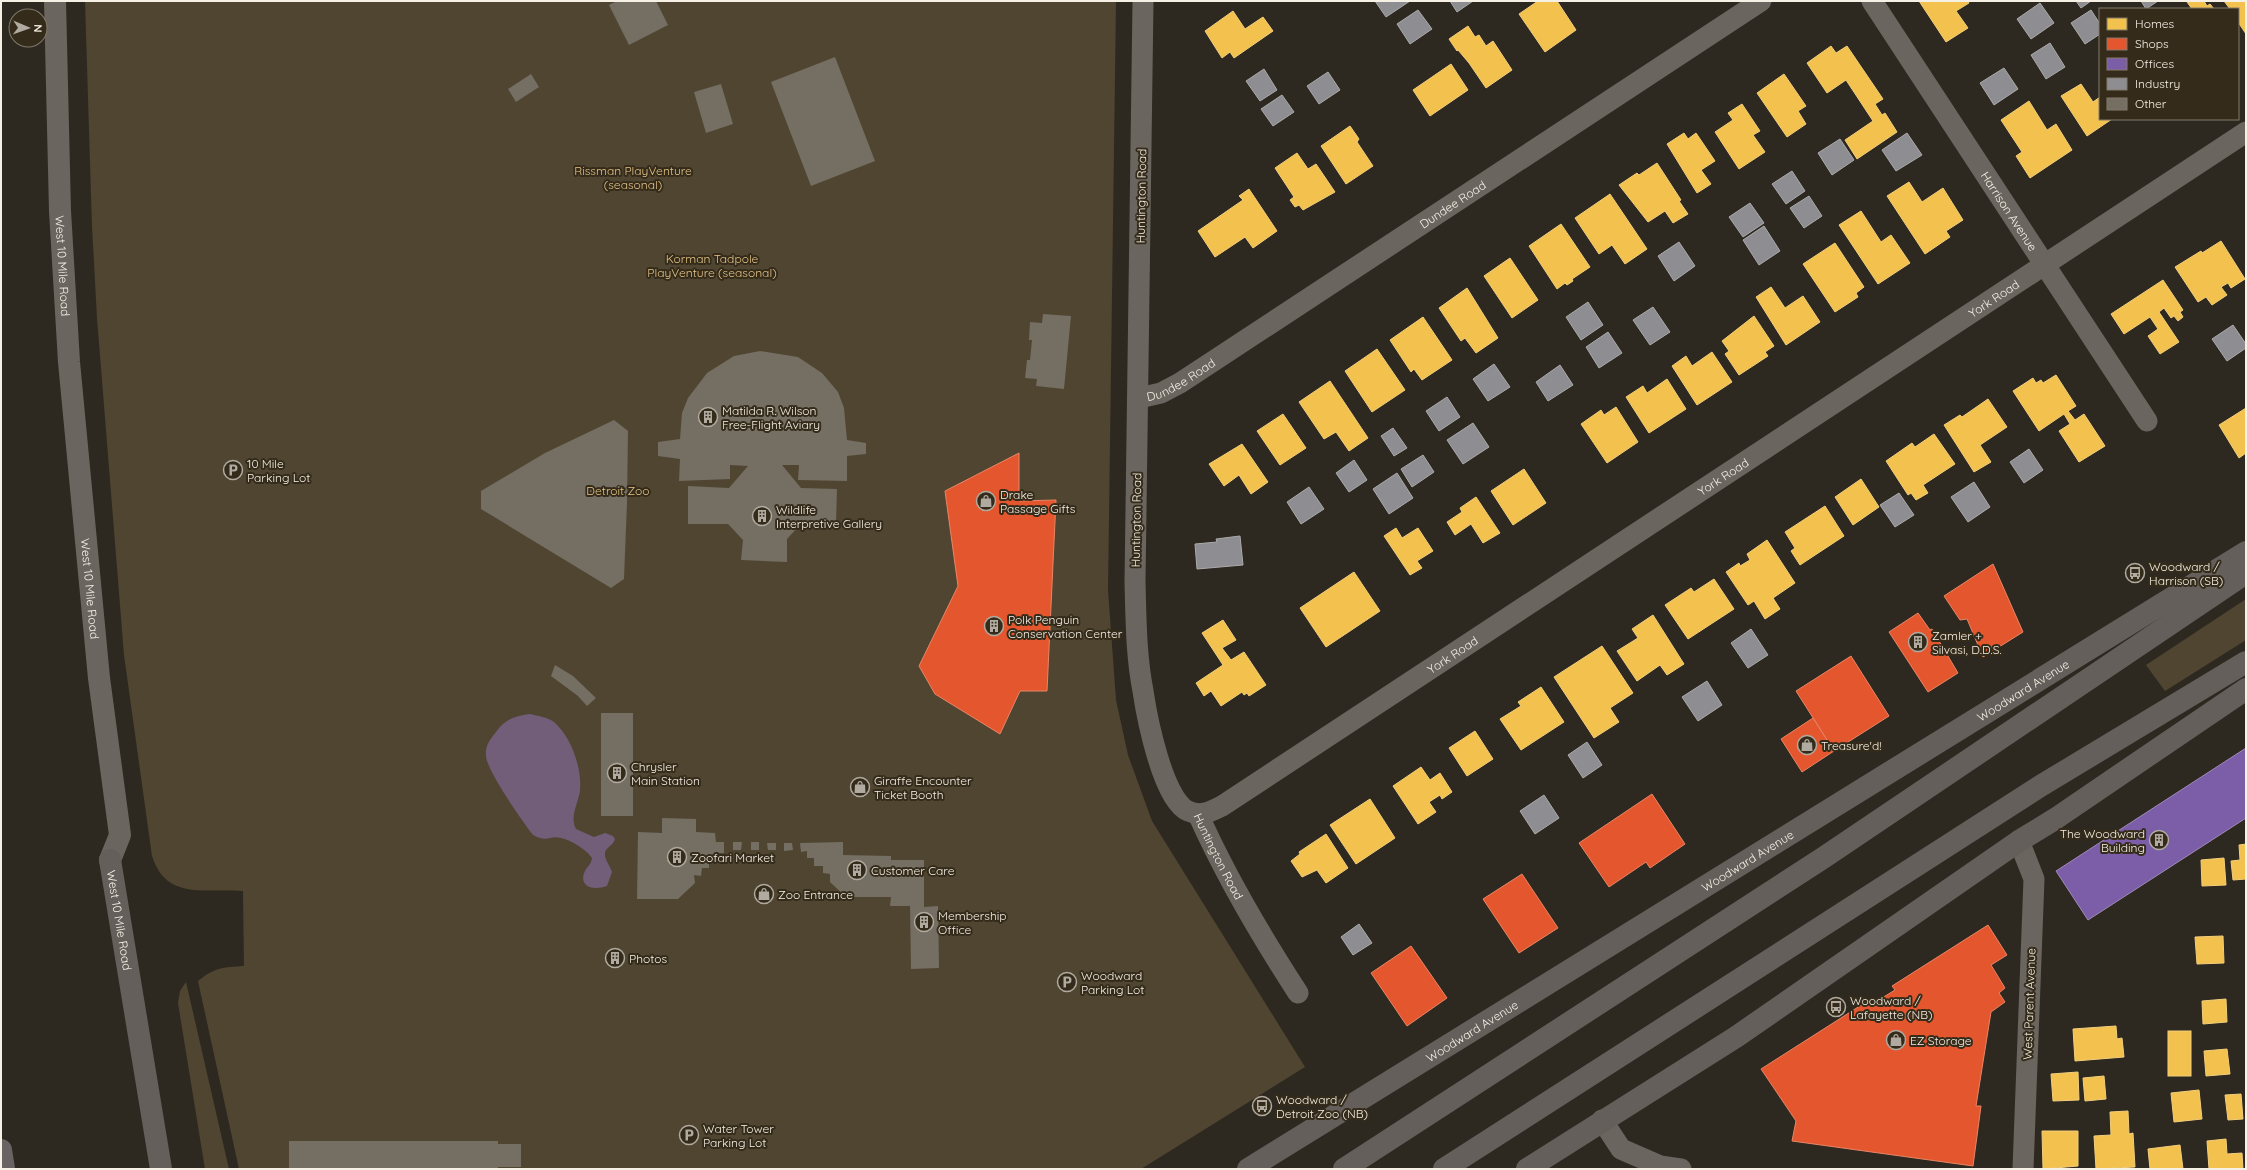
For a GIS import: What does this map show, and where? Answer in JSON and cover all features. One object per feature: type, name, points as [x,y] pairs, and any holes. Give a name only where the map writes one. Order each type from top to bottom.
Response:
[{"type":"highway","points":[[1,1150],[4,1169]]},
{"type":"main road","name":"West 10 Mile Road","points":[[55,1],[60,211],[69,362],[99,678],[120,835],[110,860],[161,1169]]},
{"type":"main road","name":"Woodward Avenue","points":[[1248,1169],[2246,552]]},
{"type":"main road","name":"Woodward Avenue","points":[[1344,1169],[1823,858],[2246,573]]},
{"type":"main road","points":[[1444,1169],[2042,785],[2246,662]]},
{"type":"main road","points":[[1527,1169],[1602,1120],[1736,1037],[2019,841],[2055,819],[2246,689]]},
{"type":"street","name":"Huntington Road","points":[[1142,1],[1139,398],[1135,582],[1137,642],[1142,691],[1156,748],[1171,794],[1182,807],[1198,814],[1213,847],[1258,931],[1298,993]]},
{"type":"street","name":"Dundee Road","points":[[1139,398],[1161,393],[1180,383],[1761,1]]},
{"type":"street","name":"Harrison Avenue","points":[[1872,1],[2147,421]]},
{"type":"street","name":"York Road","points":[[1198,814],[1205,814],[1222,806],[2246,132]]},
{"type":"street","name":"West Parent Avenue","points":[[2019,841],[2034,879],[2023,1169]]},
{"type":"street","points":[[1602,1120],[1621,1149],[1660,1166],[1681,1169]]},
{"type":"green space","name":"Detroit Zoo","points":[[85,1],[1116,1],[1108,590],[1116,700],[1128,755],[1152,821],[1305,1067],[1141,1169],[239,1169],[198,981],[209,973],[219,969],[244,966],[243,891],[189,889],[177,886],[167,880],[158,870],[152,856],[124,655],[97,318],[92,226]]},
{"type":"green space","points":[[2246,599],[2246,640],[2165,691],[2146,665]]},
{"type":"green space","points":[[186,982],[229,1169],[205,1169],[178,1003],[180,991]]},
{"type":"shaded area","points":[[530,714],[554,722],[566,736],[574,753],[580,781],[580,790],[574,815],[574,824],[576,829],[594,837],[605,833],[613,836],[615,839],[605,853],[612,872],[607,886],[592,888],[585,884],[583,875],[592,858],[578,846],[557,837],[545,839],[533,835],[492,773],[486,756],[487,746],[490,740],[499,728],[507,721]]},
{"type":"building: Homes","points":[[1538,1],[1557,1],[1576,30],[1545,52],[1519,14]]},
{"type":"building: Homes","points":[[1919,1],[1968,1],[1969,3],[1956,11],[1968,28],[1946,42]]},
{"type":"building: Homes","points":[[2204,1],[2207,6],[2210,4],[2213,8],[2191,8],[2187,2]]},
{"type":"building: Homes","points":[[2224,1],[2246,1],[2246,34],[2239,24],[2239,8],[2229,8]]},
{"type":"building: Homes","points":[[1233,11],[1245,29],[1263,17],[1273,31],[1234,58],[1230,52],[1222,58],[1205,31]]},
{"type":"building: Homes","points":[[1468,26],[1475,37],[1479,35],[1486,46],[1493,41],[1512,70],[1486,88],[1469,63],[1458,50],[1457,51],[1449,39]]},
{"type":"building: Homes","points":[[1831,46],[1836,53],[1847,46],[1883,99],[1875,104],[1882,115],[1885,113],[1897,132],[1857,159],[1845,140],[1873,121],[1846,80],[1827,93],[1807,63]]},
{"type":"building: Homes","points":[[1451,64],[1468,90],[1430,116],[1413,90]]},
{"type":"building: Homes","points":[[1784,74],[1806,106],[1798,111],[1806,124],[1787,137],[1757,93]]},
{"type":"building: Homes","points":[[2081,84],[2093,102],[2099,98],[2099,120],[2111,120],[2087,136],[2061,96]]},
{"type":"building: Homes","points":[[2029,101],[2047,130],[2056,124],[2072,150],[2030,178],[2016,156],[2022,152],[2001,120]]},
{"type":"building: Homes","points":[[1742,104],[1760,131],[1753,135],[1765,152],[1739,169],[1715,132],[1733,120],[1728,113]]},
{"type":"building: Homes","points":[[1350,126],[1359,139],[1357,142],[1373,166],[1346,184],[1321,146]]},
{"type":"building: Homes","points":[[1684,133],[1688,139],[1696,133],[1715,161],[1701,170],[1711,184],[1697,193],[1667,144]]},
{"type":"building: Homes","points":[[1297,153],[1308,169],[1316,164],[1335,192],[1303,210],[1299,205],[1295,207],[1290,200],[1294,197],[1275,168]]},
{"type":"building: Homes","points":[[1657,163],[1681,200],[1679,201],[1688,214],[1673,223],[1665,211],[1648,222],[1619,185],[1637,173],[1639,175]]},
{"type":"building: Homes","points":[[1909,182],[1922,202],[1943,188],[1963,220],[1946,231],[1950,237],[1925,254],[1887,196]]},
{"type":"building: Homes","points":[[1249,189],[1277,231],[1253,248],[1245,237],[1215,257],[1198,231],[1243,200],[1239,196]]},
{"type":"building: Homes","points":[[1610,194],[1647,249],[1625,264],[1612,245],[1599,254],[1575,218]]},
{"type":"building: Homes","points":[[1861,211],[1881,242],[1891,235],[1910,263],[1878,284],[1839,225]]},
{"type":"building: Homes","points":[[1561,224],[1590,267],[1572,279],[1573,281],[1567,285],[1565,283],[1557,289],[1529,246]]},
{"type":"building: Homes","points":[[2221,241],[2245,279],[2231,288],[2228,283],[2221,287],[2227,295],[2212,305],[2206,297],[2198,302],[2175,267]]},
{"type":"building: Homes","points":[[1835,243],[1864,287],[1856,293],[1858,297],[1835,312],[1803,264]]},
{"type":"building: Homes","points":[[1510,258],[1538,300],[1512,318],[1484,276]]},
{"type":"building: Homes","points":[[2163,280],[2183,310],[2180,312],[2183,317],[2178,321],[2174,316],[2171,318],[2164,308],[2159,312],[2179,342],[2160,354],[2148,336],[2158,329],[2150,317],[2124,334],[2111,314]]},
{"type":"building: Homes","points":[[1771,287],[1785,308],[1803,296],[1820,322],[1786,345],[1756,297]]},
{"type":"building: Homes","points":[[1467,288],[1498,338],[1476,353],[1465,338],[1461,341],[1439,308]]},
{"type":"building: Homes","points":[[1754,316],[1774,346],[1765,352],[1768,356],[1739,375],[1725,354],[1729,351],[1722,341]]},
{"type":"building: Homes","points":[[1423,317],[1452,360],[1422,380],[1414,369],[1411,372],[1390,340]]},
{"type":"building: Homes","points":[[1377,349],[1405,390],[1372,412],[1345,371]]},
{"type":"building: Homes","points":[[1712,352],[1732,382],[1697,405],[1672,366],[1686,356],[1692,366]]},
{"type":"building: Homes","points":[[2056,375],[2076,406],[2068,411],[2075,420],[2084,414],[2105,446],[2079,462],[2059,431],[2070,424],[2064,414],[2039,431],[2013,391],[2033,378],[2036,383],[2041,380],[2043,383]]},
{"type":"building: Homes","points":[[1667,379],[1686,409],[1649,433],[1626,397],[1643,386],[1647,393]]},
{"type":"building: Homes","points":[[1330,381],[1368,438],[1349,451],[1336,432],[1324,439],[1299,402]]},
{"type":"building: Homes","points":[[1988,399],[2007,427],[1980,445],[1991,462],[1974,472],[1944,425],[1960,415],[1962,417]]},
{"type":"building: Homes","points":[[1616,407],[1638,442],[1607,463],[1581,424],[1601,410],[1604,415]]},
{"type":"building: Homes","points":[[2246,408],[2246,453],[2239,458],[2219,425]]},
{"type":"building: Homes","points":[[1283,414],[1306,448],[1280,465],[1257,431]]},
{"type":"building: Homes","points":[[1934,434],[1955,464],[1923,485],[1928,493],[1916,500],[1911,493],[1908,495],[1886,461],[1912,443],[1915,447]]},
{"type":"building: Homes","points":[[1242,444],[1268,482],[1251,494],[1239,475],[1224,486],[1209,464]]},
{"type":"building: Homes","points":[[1524,469],[1546,503],[1513,525],[1491,491]]},
{"type":"building: Homes","points":[[1861,479],[1879,507],[1853,525],[1835,497]]},
{"type":"building: Homes","points":[[1476,497],[1500,533],[1483,543],[1471,524],[1455,535],[1447,522],[1462,512],[1460,508]]},
{"type":"building: Homes","points":[[1825,506],[1844,536],[1800,565],[1791,551],[1795,548],[1785,532]]},
{"type":"building: Homes","points":[[1396,528],[1402,538],[1418,528],[1433,551],[1417,561],[1422,568],[1410,575],[1384,536]]},
{"type":"building: Homes","points":[[1767,540],[1795,583],[1773,598],[1780,609],[1765,619],[1754,601],[1748,605],[1726,572],[1739,563],[1740,566],[1750,560],[1747,554]]},
{"type":"building: Homes","points":[[1354,572],[1380,611],[1326,647],[1300,608]]},
{"type":"building: Homes","points":[[1714,579],[1734,609],[1688,639],[1665,605],[1691,588],[1694,592]]},
{"type":"building: Homes","points":[[1653,615],[1684,664],[1667,675],[1660,665],[1637,681],[1617,651],[1638,638],[1632,629]]},
{"type":"building: Homes","points":[[1223,620],[1236,640],[1222,648],[1231,660],[1244,652],[1266,685],[1249,696],[1247,693],[1244,695],[1242,692],[1221,706],[1211,691],[1204,696],[1196,683],[1223,665],[1202,633]]},
{"type":"building: Homes","points":[[1602,646],[1633,693],[1610,708],[1619,722],[1594,738],[1554,677]]},
{"type":"building: Homes","points":[[1541,687],[1564,722],[1521,750],[1500,719],[1521,706],[1518,702]]},
{"type":"building: Homes","points":[[1475,731],[1493,759],[1467,776],[1449,748]]},
{"type":"building: Homes","points":[[1421,767],[1430,780],[1440,773],[1452,792],[1442,799],[1440,795],[1429,802],[1436,812],[1418,824],[1393,786]]},
{"type":"building: Homes","points":[[1370,799],[1395,838],[1356,864],[1330,825]]},
{"type":"building: Homes","points":[[1326,834],[1348,868],[1326,883],[1317,870],[1302,877],[1291,861],[1300,854],[1299,852]]},
{"type":"building: Homes","points":[[2246,844],[2246,879],[2233,880],[2231,861],[2240,860],[2239,845]]},
{"type":"building: Homes","points":[[2224,858],[2226,885],[2202,886],[2201,860]]},
{"type":"building: Homes","points":[[2223,936],[2224,963],[2197,964],[2195,937]]},
{"type":"building: Homes","points":[[2226,999],[2227,1022],[2203,1024],[2202,1001]]},
{"type":"building: Homes","points":[[2116,1026],[2117,1039],[2122,1038],[2124,1057],[2075,1061],[2073,1029]]},
{"type":"building: Homes","points":[[2168,1031],[2191,1031],[2191,1076],[2168,1076]]},
{"type":"building: Homes","points":[[2227,1049],[2230,1074],[2206,1076],[2204,1051]]},
{"type":"building: Homes","points":[[2078,1072],[2079,1100],[2053,1101],[2051,1074]]},
{"type":"building: Homes","points":[[2104,1076],[2106,1099],[2085,1101],[2083,1078]]},
{"type":"building: Homes","points":[[2199,1090],[2202,1119],[2174,1122],[2171,1093]]},
{"type":"building: Homes","points":[[2241,1094],[2243,1119],[2228,1120],[2225,1095]]},
{"type":"building: Homes","points":[[2128,1111],[2129,1134],[2133,1133],[2135,1167],[2096,1169],[2094,1136],[2111,1135],[2110,1112]]},
{"type":"building: Homes","points":[[2042,1131],[2078,1131],[2078,1166],[2043,1169]]},
{"type":"building: Homes","points":[[2226,1139],[2227,1154],[2242,1153],[2243,1169],[2209,1169],[2207,1141]]},
{"type":"building: Homes","points":[[2180,1145],[2183,1169],[2150,1169],[2148,1149]]},
{"type":"building: Shops","name":"Polk Penguin Conservation Center","points":[[1019,453],[1019,501],[1056,500],[1047,691],[1020,691],[1000,734],[935,694],[919,666],[958,586],[945,491]]},
{"type":"building: Shops","points":[[1993,564],[2023,632],[1983,657],[1967,619],[1960,620],[1944,596]]},
{"type":"building: Shops","name":"Zamler + Silvasi, D.D.S.","points":[[1918,613],[1930,630],[1932,629],[1958,673],[1928,692],[1889,632]]},
{"type":"building: Shops","points":[[1851,656],[1889,716],[1834,751],[1796,691]]},
{"type":"building: Shops","name":"Treasure'd!","points":[[1813,718],[1834,751],[1802,772],[1781,739]]},
{"type":"building: Shops","points":[[1652,794],[1685,844],[1650,868],[1646,862],[1609,887],[1579,843]]},
{"type":"building: Shops","points":[[1522,874],[1558,928],[1519,953],[1483,899]]},
{"type":"building: Shops","name":"EZ Storage","points":[[1988,925],[2007,955],[1991,965],[2005,988],[1999,993],[2005,1002],[1991,1012],[1976,1106],[1981,1106],[1973,1166],[1792,1141],[1796,1121],[1761,1069],[1866,1002],[1869,1006],[1895,990],[1892,986]]},
{"type":"building: Shops","points":[[1411,946],[1447,998],[1407,1026],[1371,973]]},
{"type":"building: Offices","name":"The Woodward Building","points":[[2246,748],[2246,818],[2088,920],[2056,871]]},
{"type":"building: Industry","points":[[1375,1],[1410,1],[1386,17]]},
{"type":"building: Industry","points":[[1450,1],[1473,1],[1457,12]]},
{"type":"building: Industry","points":[[2076,1],[2091,1],[2081,8]]},
{"type":"building: Industry","points":[[2141,1],[2158,1],[2148,8],[2145,8]]},
{"type":"building: Industry","points":[[2040,3],[2054,23],[2031,39],[2017,19]]},
{"type":"building: Industry","points":[[1418,10],[1432,29],[1410,44],[1397,24]]},
{"type":"building: Industry","points":[[2091,10],[2099,22],[2099,35],[2085,44],[2071,23]]},
{"type":"building: Industry","points":[[2050,43],[2065,67],[2046,79],[2031,55]]},
{"type":"building: Industry","points":[[2004,68],[2018,89],[1994,105],[1980,83]]},
{"type":"building: Industry","points":[[1264,69],[1277,90],[1260,101],[1246,81]]},
{"type":"building: Industry","points":[[1328,72],[1340,90],[1319,104],[1307,86]]},
{"type":"building: Industry","points":[[1282,95],[1294,112],[1273,126],[1261,109]]},
{"type":"building: Industry","points":[[1907,133],[1922,155],[1896,171],[1882,150]]},
{"type":"building: Industry","points":[[1840,139],[1854,160],[1832,175],[1818,153]]},
{"type":"building: Industry","points":[[1792,171],[1805,191],[1786,204],[1772,184]]},
{"type":"building: Industry","points":[[1809,196],[1822,216],[1804,228],[1790,208]]},
{"type":"building: Industry","points":[[1750,203],[1764,223],[1743,237],[1729,217]]},
{"type":"building: Industry","points":[[1764,226],[1780,251],[1759,265],[1743,240]]},
{"type":"building: Industry","points":[[1679,242],[1695,266],[1674,281],[1658,256]]},
{"type":"building: Industry","points":[[1588,302],[1603,325],[1581,340],[1566,317]]},
{"type":"building: Industry","points":[[1653,307],[1670,332],[1650,345],[1633,320]]},
{"type":"building: Industry","points":[[2233,325],[2246,344],[2246,348],[2227,361],[2212,339]]},
{"type":"building: Industry","points":[[1608,332],[1622,353],[1599,368],[1586,347]]},
{"type":"building: Industry","points":[[1494,364],[1510,387],[1488,401],[1473,379]]},
{"type":"building: Industry","points":[[1560,365],[1573,385],[1548,401],[1536,382]]},
{"type":"building: Industry","points":[[1447,397],[1460,417],[1439,431],[1426,411]]},
{"type":"building: Industry","points":[[1473,423],[1489,447],[1463,464],[1447,440]]},
{"type":"building: Industry","points":[[1393,428],[1407,448],[1394,456],[1381,436]]},
{"type":"building: Industry","points":[[2029,449],[2043,470],[2024,483],[2010,462]]},
{"type":"building: Industry","points":[[1423,455],[1434,472],[1412,487],[1401,469]]},
{"type":"building: Industry","points":[[1354,460],[1367,480],[1349,492],[1336,473]]},
{"type":"building: Industry","points":[[1397,473],[1413,498],[1389,514],[1373,489]]},
{"type":"building: Industry","points":[[1974,482],[1990,507],[1968,522],[1951,497]]},
{"type":"building: Industry","points":[[1309,487],[1324,509],[1301,524],[1287,502]]},
{"type":"building: Industry","points":[[1899,493],[1914,515],[1895,527],[1880,505]]},
{"type":"building: Industry","points":[[1240,536],[1243,565],[1197,569],[1195,544],[1217,542],[1216,539]]},
{"type":"building: Industry","points":[[1751,629],[1768,655],[1748,668],[1731,643]]},
{"type":"building: Industry","points":[[1707,681],[1722,705],[1698,721],[1682,697]]},
{"type":"building: Industry","points":[[1587,742],[1602,765],[1583,778],[1568,755]]},
{"type":"building: Industry","points":[[1544,795],[1559,818],[1535,834],[1520,811]]},
{"type":"building: Industry","points":[[1359,924],[1372,943],[1353,955],[1341,937]]},
{"type":"building: Other","points":[[617,1],[656,1],[668,25],[629,45],[609,5]]},
{"type":"building: Other","points":[[835,57],[875,161],[811,186],[771,82]]},
{"type":"building: Other","points":[[531,74],[539,87],[516,102],[508,89]]},
{"type":"building: Other","points":[[721,84],[733,124],[706,133],[694,92]]},
{"type":"building: Other","points":[[1043,314],[1071,316],[1064,389],[1036,386],[1037,379],[1025,378],[1027,360],[1030,360],[1032,340],[1029,340],[1030,322],[1042,323]]},
{"type":"building: Other","points":[[760,351],[798,357],[822,373],[838,392],[844,408],[847,440],[866,443],[866,454],[847,456],[847,481],[798,480],[799,465],[782,465],[801,488],[837,489],[836,524],[800,525],[787,539],[787,562],[741,560],[743,540],[728,524],[688,524],[688,486],[729,488],[748,466],[730,465],[730,479],[679,481],[680,459],[658,456],[658,442],[680,439],[682,413],[688,398],[707,373],[734,356]]},
{"type":"building: Other","points":[[614,420],[628,431],[627,503],[624,579],[611,588],[481,509],[481,491],[545,453]]},
{"type":"building: Other","points":[[555,665],[573,676],[596,698],[587,706],[578,696],[551,676]]},
{"type":"building: Other","name":"Chrysler Main Station","points":[[601,713],[633,713],[633,816],[601,816]]},
{"type":"building: Other","name":"Zoofari Market","points":[[662,818],[696,819],[696,832],[715,833],[716,842],[724,842],[724,853],[716,853],[716,861],[709,860],[709,868],[702,868],[701,876],[694,875],[695,883],[678,899],[637,899],[638,832],[662,833]]},
{"type":"building: Other","points":[[733,842],[742,842],[741,850],[733,850]]},
{"type":"building: Other","points":[[751,842],[759,842],[759,850],[751,850]]},
{"type":"building: Other","points":[[843,842],[843,855],[891,856],[891,860],[924,860],[924,907],[938,906],[939,968],[911,969],[910,906],[890,906],[891,897],[846,897],[830,882],[830,874],[823,873],[823,866],[814,866],[814,858],[807,858],[807,851],[801,852],[800,843]]},
{"type":"building: Other","points":[[767,843],[776,843],[776,850],[768,850]]},
{"type":"building: Other","points":[[784,843],[792,843],[793,850],[784,851]]},
{"type":"building: Other","name":"Photos","points":[[607,952],[623,952],[623,964],[607,964]]},
{"type":"building: Other","points":[[289,1141],[498,1141],[498,1144],[521,1144],[521,1167],[498,1167],[498,1169],[289,1169]]},
{"type":"place","name":"Matilda R. Wilson Free-Flight Aviary","points":[[708,417]]},
{"type":"place","name":"10 Mile Parking Lot","points":[[233,470]]},
{"type":"place","name":"Drake Passage Gifts","points":[[986,501]]},
{"type":"place","name":"Wildlife Interpretive Gallery","points":[[762,516]]},
{"type":"place","name":"Woodward / Harrison (SB)","points":[[2135,573]]},
{"type":"place","name":"Polk Penguin Conservation Center","points":[[994,626]]},
{"type":"place","name":"Zamler + Silvasi, D.D.S.","points":[[1918,642]]},
{"type":"place","name":"Treasure'd!","points":[[1807,745]]},
{"type":"place","name":"Chrysler Main Station","points":[[617,773]]},
{"type":"place","name":"Giraffe Encounter Ticket Booth","points":[[860,787]]},
{"type":"place","name":"The Woodward Building","points":[[2159,840]]},
{"type":"place","name":"Zoofari Market","points":[[677,857]]},
{"type":"place","name":"Customer Care","points":[[857,870]]},
{"type":"place","name":"Zoo Entrance","points":[[764,894]]},
{"type":"place","name":"Membership Office","points":[[924,922]]},
{"type":"place","name":"Photos","points":[[615,958]]},
{"type":"place","name":"Woodward Parking Lot","points":[[1067,982]]},
{"type":"place","name":"Woodward / Lafayette (NB)","points":[[1836,1007]]},
{"type":"place","name":"EZ Storage","points":[[1896,1040]]},
{"type":"place","name":"Woodward / Detroit Zoo (NB)","points":[[1262,1106]]},
{"type":"place","name":"Water Tower Parking Lot","points":[[689,1135]]},
{"type":"park label","name":"Rissman PlayVenture (seasonal)","points":[[633,177]]},
{"type":"park label","name":"Korman Tadpole PlayVenture (seasonal)","points":[[712,265]]}]
